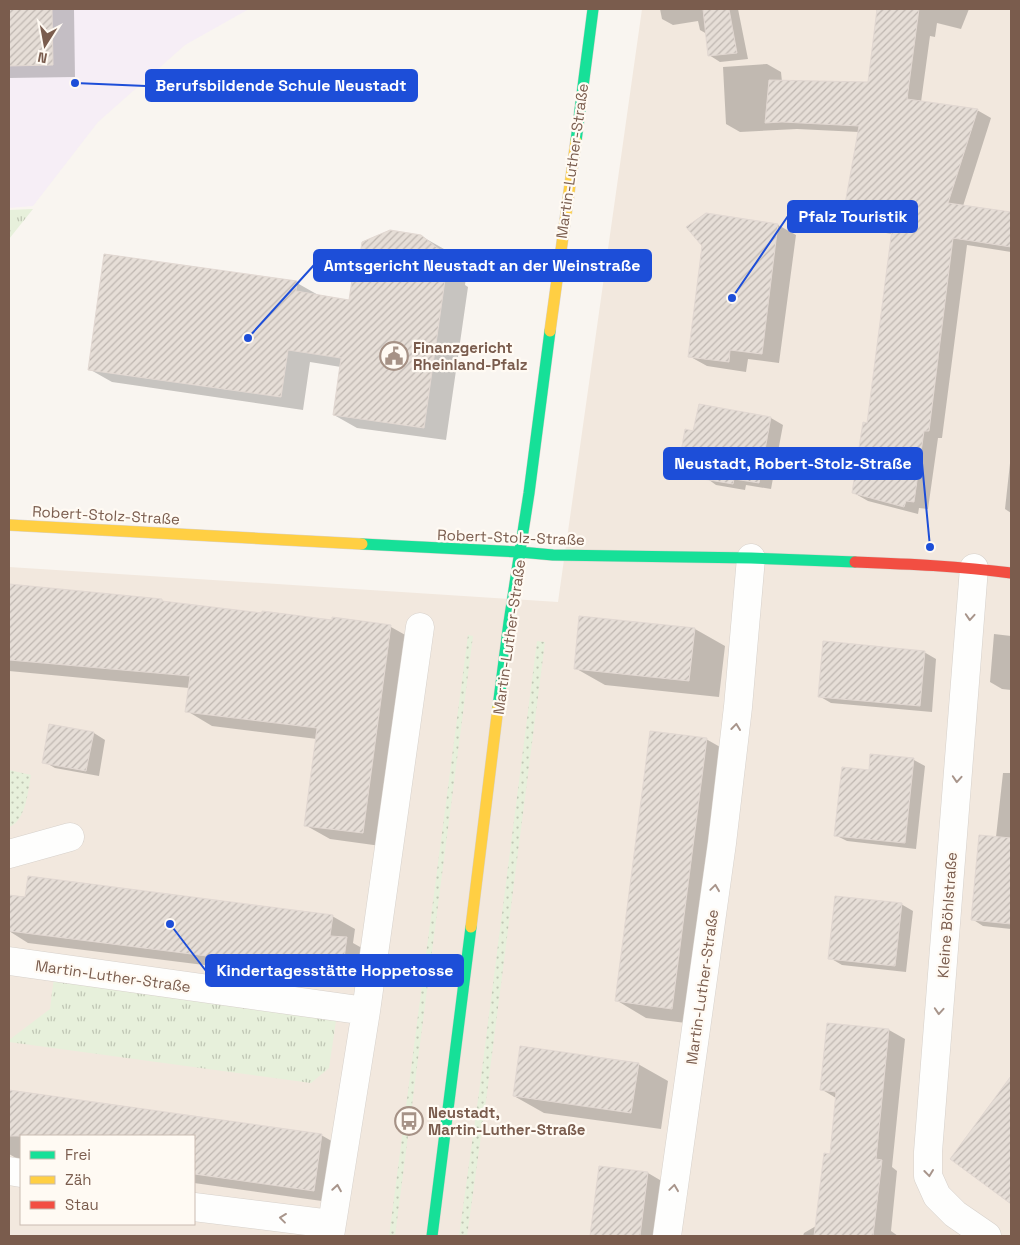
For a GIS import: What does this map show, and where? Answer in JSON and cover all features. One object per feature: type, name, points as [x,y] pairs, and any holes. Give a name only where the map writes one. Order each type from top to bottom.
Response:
[{"type":"street","name":"Martin-Luther-Straße","points":[[432,1236],[509,622],[593,9]]},
{"type":"street","name":"Robert-Stolz-Straße","points":[[9,525],[553,555],[751,558],[921,564],[1011,573]]},
{"type":"street","name":"Martin-Luther-Straße","points":[[667,1236],[723,834],[738,707],[751,558]]},
{"type":"street","name":"Kleine Böhlstraße","points":[[974,568],[928,1152],[928,1176],[937,1196],[955,1214],[987,1236]]},
{"type":"street","points":[[195,1207],[330,1230],[366,1012],[420,627]]},
{"type":"street","points":[[9,854],[70,837]]},
{"type":"street","name":"Martin-Luther-Straße","points":[[9,961],[366,1012]]},
{"type":"shaded area","points":[[9,9],[249,9],[185,45],[98,122],[33,206],[9,208]]},
{"type":"shaded area","points":[[642,9],[1011,9],[1011,1236],[9,1236],[9,567],[558,602]]},
{"type":"green space","points":[[33,209],[9,239],[9,210]]},
{"type":"green space","points":[[468,635],[473,636],[395,1236],[389,1236]]},
{"type":"green space","points":[[537,641],[545,642],[487,1093],[467,1236],[459,1236],[480,1085]]},
{"type":"green space","points":[[9,770],[31,775],[23,812],[15,824],[9,827]]},
{"type":"green space","points":[[54,977],[330,1015],[336,1021],[329,1068],[311,1083],[9,1042],[9,1040],[50,1009]]},
{"type":"building","points":[[9,9],[52,9],[53,65],[9,66]]},
{"type":"building","points":[[703,9],[729,9],[737,53],[708,56]]},
{"type":"building","points":[[877,9],[919,9],[907,99],[978,109],[948,203],[1011,212],[1011,247],[953,238],[929,431],[924,431],[914,502],[906,501],[904,507],[852,493],[863,422],[867,423],[892,229],[842,221],[859,126],[782,122],[765,123],[769,80],[868,82]]},
{"type":"building","points":[[706,213],[778,224],[762,354],[730,350],[729,362],[688,357],[702,246],[686,227]]},
{"type":"building","points":[[390,230],[421,235],[445,254],[442,272],[446,273],[424,428],[333,415],[341,358],[288,350],[281,397],[88,370],[104,254],[297,281],[296,291],[349,300],[355,260],[359,261],[362,242]]},
{"type":"building","points":[[699,404],[771,417],[759,483],[734,479],[733,484],[703,479],[704,474],[678,469],[685,429],[693,431]]},
{"type":"building","points":[[9,584],[162,599],[162,601],[262,613],[262,611],[332,620],[332,617],[391,625],[363,833],[304,826],[317,728],[185,712],[190,676],[9,660]]},
{"type":"building","points":[[579,616],[695,628],[689,681],[574,669]]},
{"type":"building","points":[[823,641],[925,651],[920,706],[818,697]]},
{"type":"building","points":[[49,724],[94,732],[86,771],[42,763]]},
{"type":"building","points":[[650,731],[707,738],[672,1009],[615,1001]]},
{"type":"building","points":[[870,754],[914,758],[905,843],[834,836],[842,767],[869,770]]},
{"type":"building","points":[[979,835],[1011,838],[1011,924],[971,920]]},
{"type":"building","points":[[28,876],[333,915],[330,936],[347,937],[342,973],[9,931],[9,895],[25,897]]},
{"type":"building","points":[[835,896],[902,903],[895,966],[828,959]]},
{"type":"building","points":[[827,1023],[889,1029],[876,1159],[882,1160],[873,1236],[814,1236],[824,1153],[830,1154],[836,1092],[820,1090]]},
{"type":"building","points":[[520,1046],[639,1063],[631,1113],[513,1096]]},
{"type":"building","points":[[1011,1076],[1011,1204],[950,1159]]},
{"type":"building","points":[[9,1090],[322,1134],[314,1191],[195,1174],[195,1135],[9,1136]]},
{"type":"building","points":[[599,1166],[648,1172],[640,1236],[590,1236]]},
{"type":"traffic: fast","points":[[576,141],[593,9]]},
{"type":"traffic: fast","points":[[498,707],[550,331]]},
{"type":"traffic: fast","points":[[362,544],[553,555],[751,558],[855,562]]},
{"type":"traffic: fast","points":[[432,1236],[471,927]]},
{"type":"traffic: slow","points":[[550,331],[576,141]]},
{"type":"traffic: slow","points":[[9,525],[362,544]]},
{"type":"traffic: slow","points":[[471,927],[498,707]]},
{"type":"traffic: jam","points":[[855,562],[953,567],[1011,573]]},
{"type":"place","name":"Berufsbildende Schule Neustadt","points":[[75,83]]},
{"type":"place","name":"Pfalz Touristik","points":[[732,298]]},
{"type":"place","name":"Amtsgericht Neustadt an der Weinstraße","points":[[248,338]]},
{"type":"place","name":"Finanzgericht Rheinland-Pfalz","points":[[394,356]]},
{"type":"place","name":"Neustadt, Robert-Stolz-Straße","points":[[930,547]]},
{"type":"place","name":"Kindertagesstätte Hoppetosse","points":[[170,924]]},
{"type":"place","name":"Neustadt, Martin-Luther-Straße","points":[[409,1121]]}]
